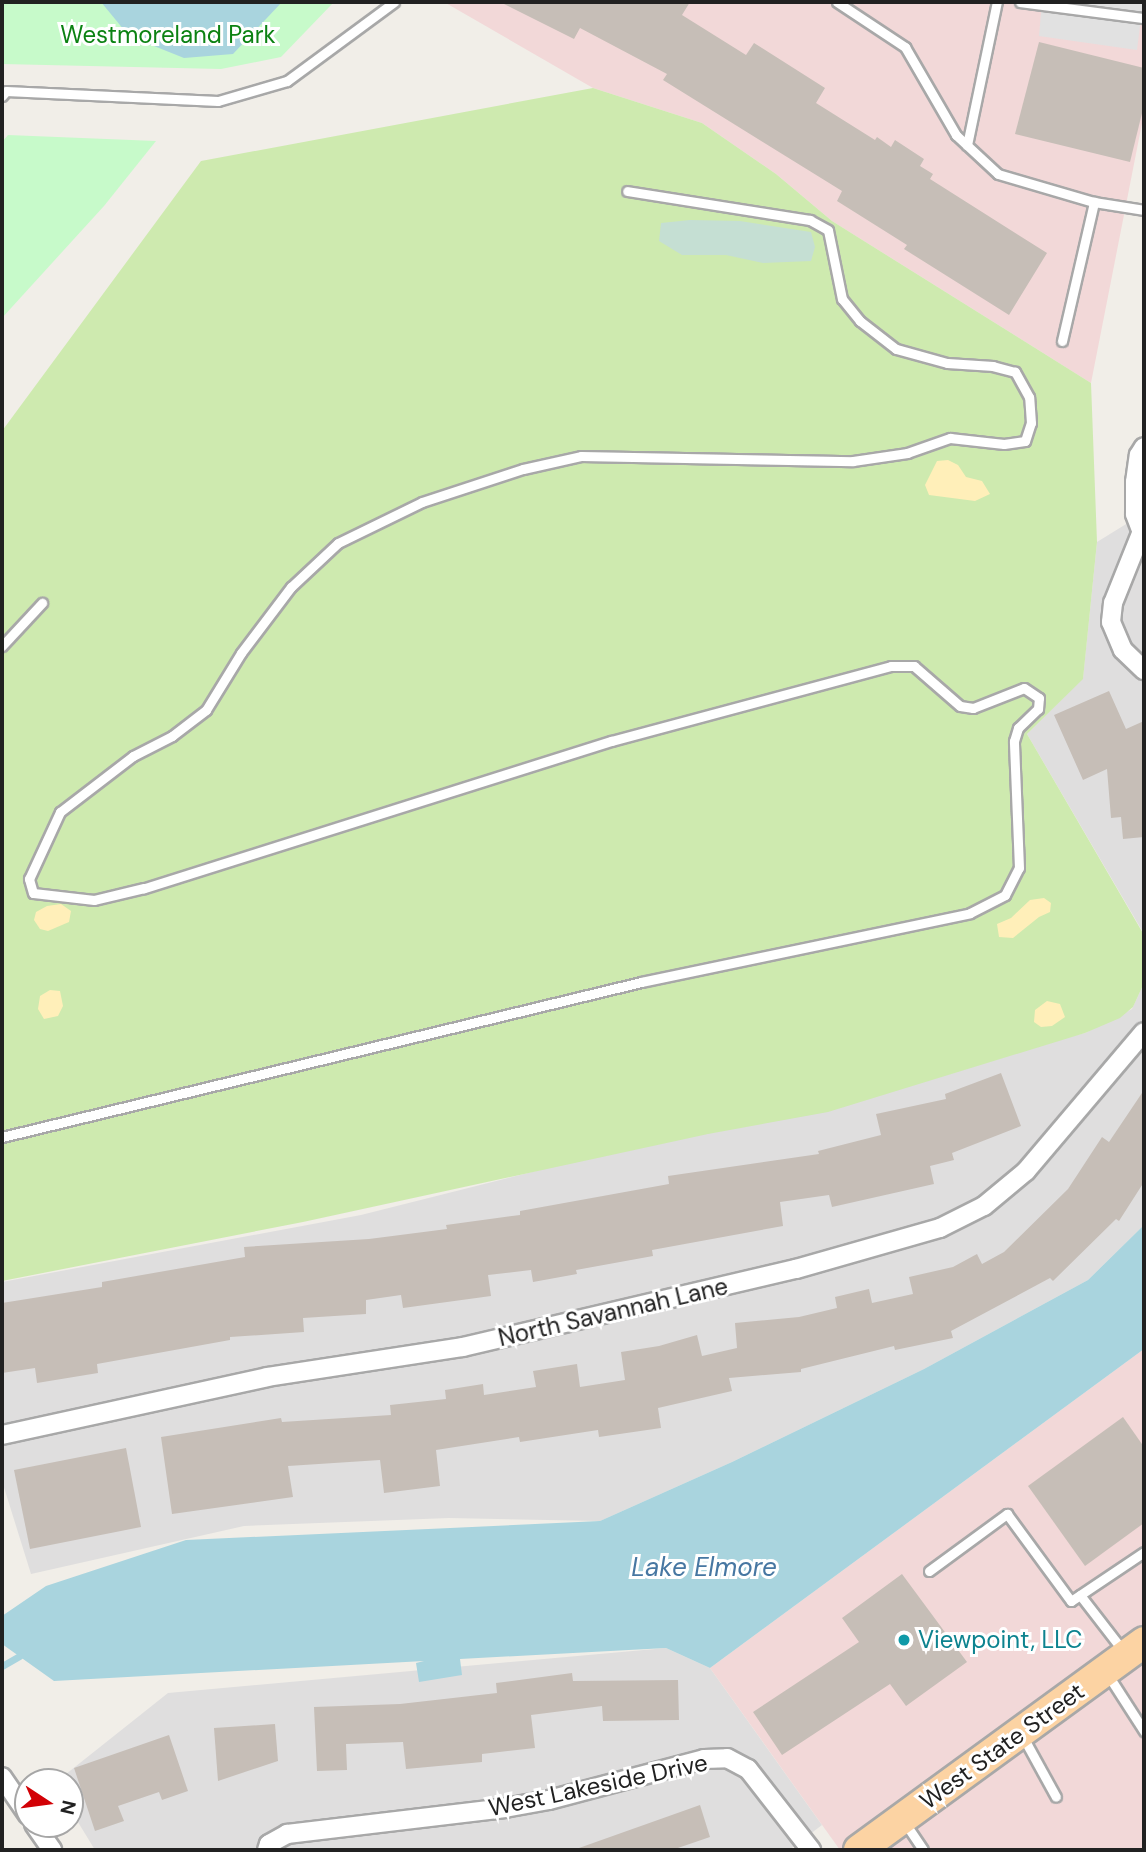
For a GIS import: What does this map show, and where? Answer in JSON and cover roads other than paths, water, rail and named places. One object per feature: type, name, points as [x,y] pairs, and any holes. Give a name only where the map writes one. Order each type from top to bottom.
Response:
[{"type":"main road","name":"West State Street","points":[[859,1850],[1125,1656]]},
{"type":"street","points":[[1142,455],[1135,482],[1135,514],[1143,528],[1113,603],[1111,622],[1123,650],[1144,670]]},
{"type":"street","name":"North Savannah Lane","points":[[2,1435],[267,1377],[463,1347],[796,1269],[940,1228],[984,1206],[1026,1171],[1144,1032]]},
{"type":"street","name":"West Lakeside Drive","points":[[267,1850],[269,1844],[287,1834],[505,1808],[550,1800],[704,1759],[727,1758],[748,1769],[811,1850]]},
{"type":"street","points":[[2,1777],[14,1795]]},
{"type":"lane","points":[[2,96],[6,92],[218,101],[287,81],[394,2]]},
{"type":"lane","points":[[838,2],[905,47],[956,135],[998,174],[1094,202],[1144,210]]},
{"type":"lane","points":[[967,145],[997,2]]},
{"type":"lane","points":[[1020,2],[1144,18]]},
{"type":"lane","points":[[2,1137],[641,982],[970,913],[1005,895],[1019,868],[1014,741],[1018,728],[1038,709],[1039,698],[1024,688],[972,708],[960,706],[914,666],[891,666],[611,741],[144,888],[94,900],[33,893],[29,879],[60,812],[133,756],[172,736],[206,710],[241,653],[291,587],[338,543],[422,502],[523,469],[580,456],[853,461],[907,453],[950,438],[1004,444],[1025,441],[1031,423],[1029,397],[1015,372],[993,366],[947,363],[896,349],[860,321],[842,299],[828,230],[810,220],[627,191]]},
{"type":"lane","points":[[1062,341],[1094,202]]},
{"type":"lane","points":[[2,646],[42,603]]},
{"type":"lane","points":[[929,1571],[1007,1514],[1071,1601],[1144,1552]]},
{"type":"lane","points":[[1080,1595],[1125,1656],[1144,1731]]},
{"type":"lane","points":[[1021,1732],[1056,1797]]},
{"type":"lane","points":[[902,1819],[923,1850]]},
{"type":"water","points":[[101,2],[282,2],[233,54],[184,58],[129,36]]},
{"type":"water","name":"Lake Elmore","points":[[1144,1225],[1144,1349],[710,1668],[666,1648],[460,1659],[462,1675],[419,1682],[416,1663],[424,1661],[54,1681],[2,1644],[2,1616],[46,1586],[186,1540],[600,1521],[732,1462],[924,1369],[1088,1280]]},
{"type":"waterway","points":[[2,1666],[19,1656]]},
{"type":"place","name":"Viewpoint, LLC","points":[[904,1640]]},
{"type":"park label","name":"Westmoreland Park","points":[[168,35]]}]
